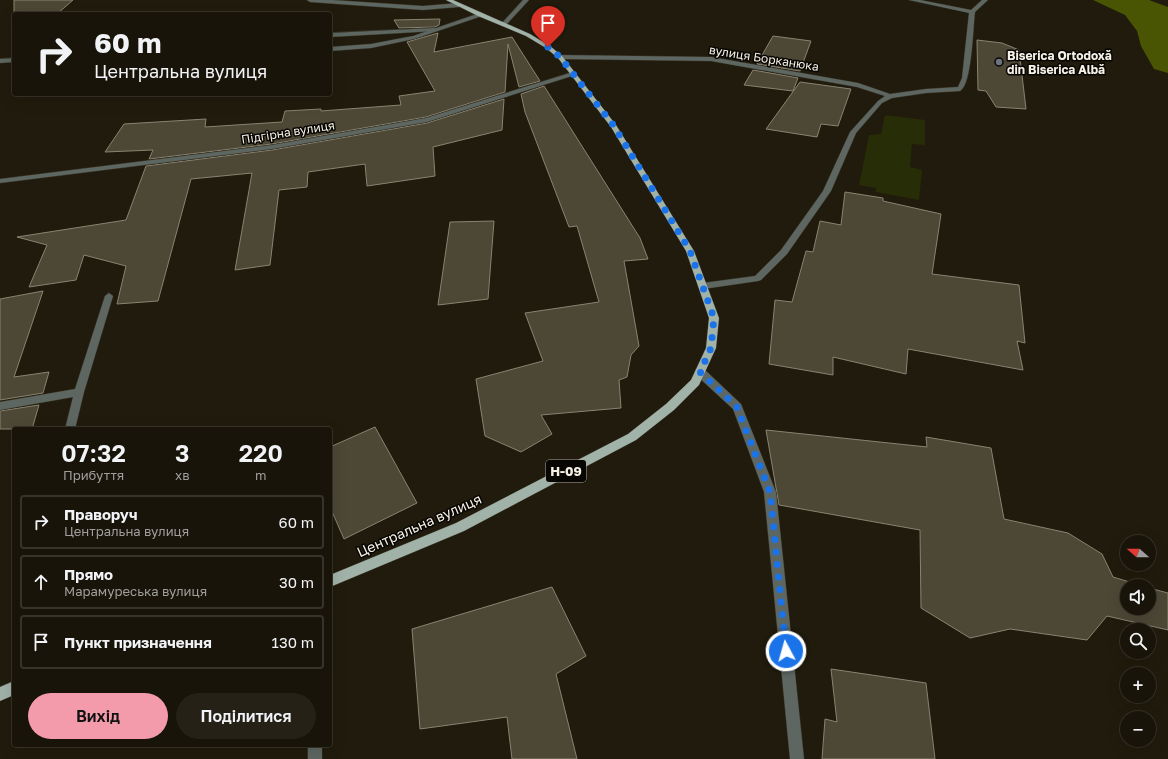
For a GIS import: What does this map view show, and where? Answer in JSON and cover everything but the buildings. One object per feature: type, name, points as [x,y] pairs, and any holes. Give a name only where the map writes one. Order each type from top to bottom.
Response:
[{"type":"main road","name":"Н-09","points":[[449,0],[528,35],[548,47],[560,57],[618,133],[690,251],[702,286]]},
{"type":"main road","name":"Центральна вулиця","points":[[332,580],[460,527],[632,436],[670,407],[695,382],[711,348],[714,318],[702,286]]},
{"type":"main road","points":[[0,694],[12,689]]},
{"type":"street","points":[[310,0],[409,7],[459,5]]},
{"type":"street","points":[[504,24],[526,0]]},
{"type":"street","points":[[912,0],[972,12],[985,0]]},
{"type":"street","name":"вулиця Борканюка","points":[[560,57],[711,59],[858,85],[890,96],[926,91],[960,89],[964,78],[972,12]]},
{"type":"street","points":[[332,49],[371,46],[414,37],[480,15]]},
{"type":"street","points":[[332,35],[434,30]]},
{"type":"street","points":[[0,61],[12,60]]},
{"type":"street","name":"Підгірна вулиця","points":[[0,181],[272,147],[427,120],[573,74]]},
{"type":"street","points":[[702,286],[758,278],[784,252],[827,191],[853,132],[880,102],[890,96]]},
{"type":"street","points":[[70,427],[79,392],[109,296]]},
{"type":"street","points":[[700,372],[737,407],[770,492],[797,759]]},
{"type":"street","points":[[0,406],[79,392]]},
{"type":"street","points":[[315,747],[315,759]]},
{"type":"green space","points":[[1093,0],[1149,0],[1168,7],[1168,73],[1154,69],[1141,46],[1137,31],[1125,15]]},
{"type":"green space","points":[[885,115],[925,120],[925,145],[912,144],[910,167],[922,170],[919,200],[876,192],[876,188],[859,185],[869,135],[881,134]]},
{"type":"place","name":"Biserica Ortodoxă din Biserica Albă","points":[[999,62]]},
{"type":"route","points":[[548,47],[560,57],[614,126],[690,251],[714,318],[711,348],[700,372],[737,407],[770,492],[786,651]]}]
